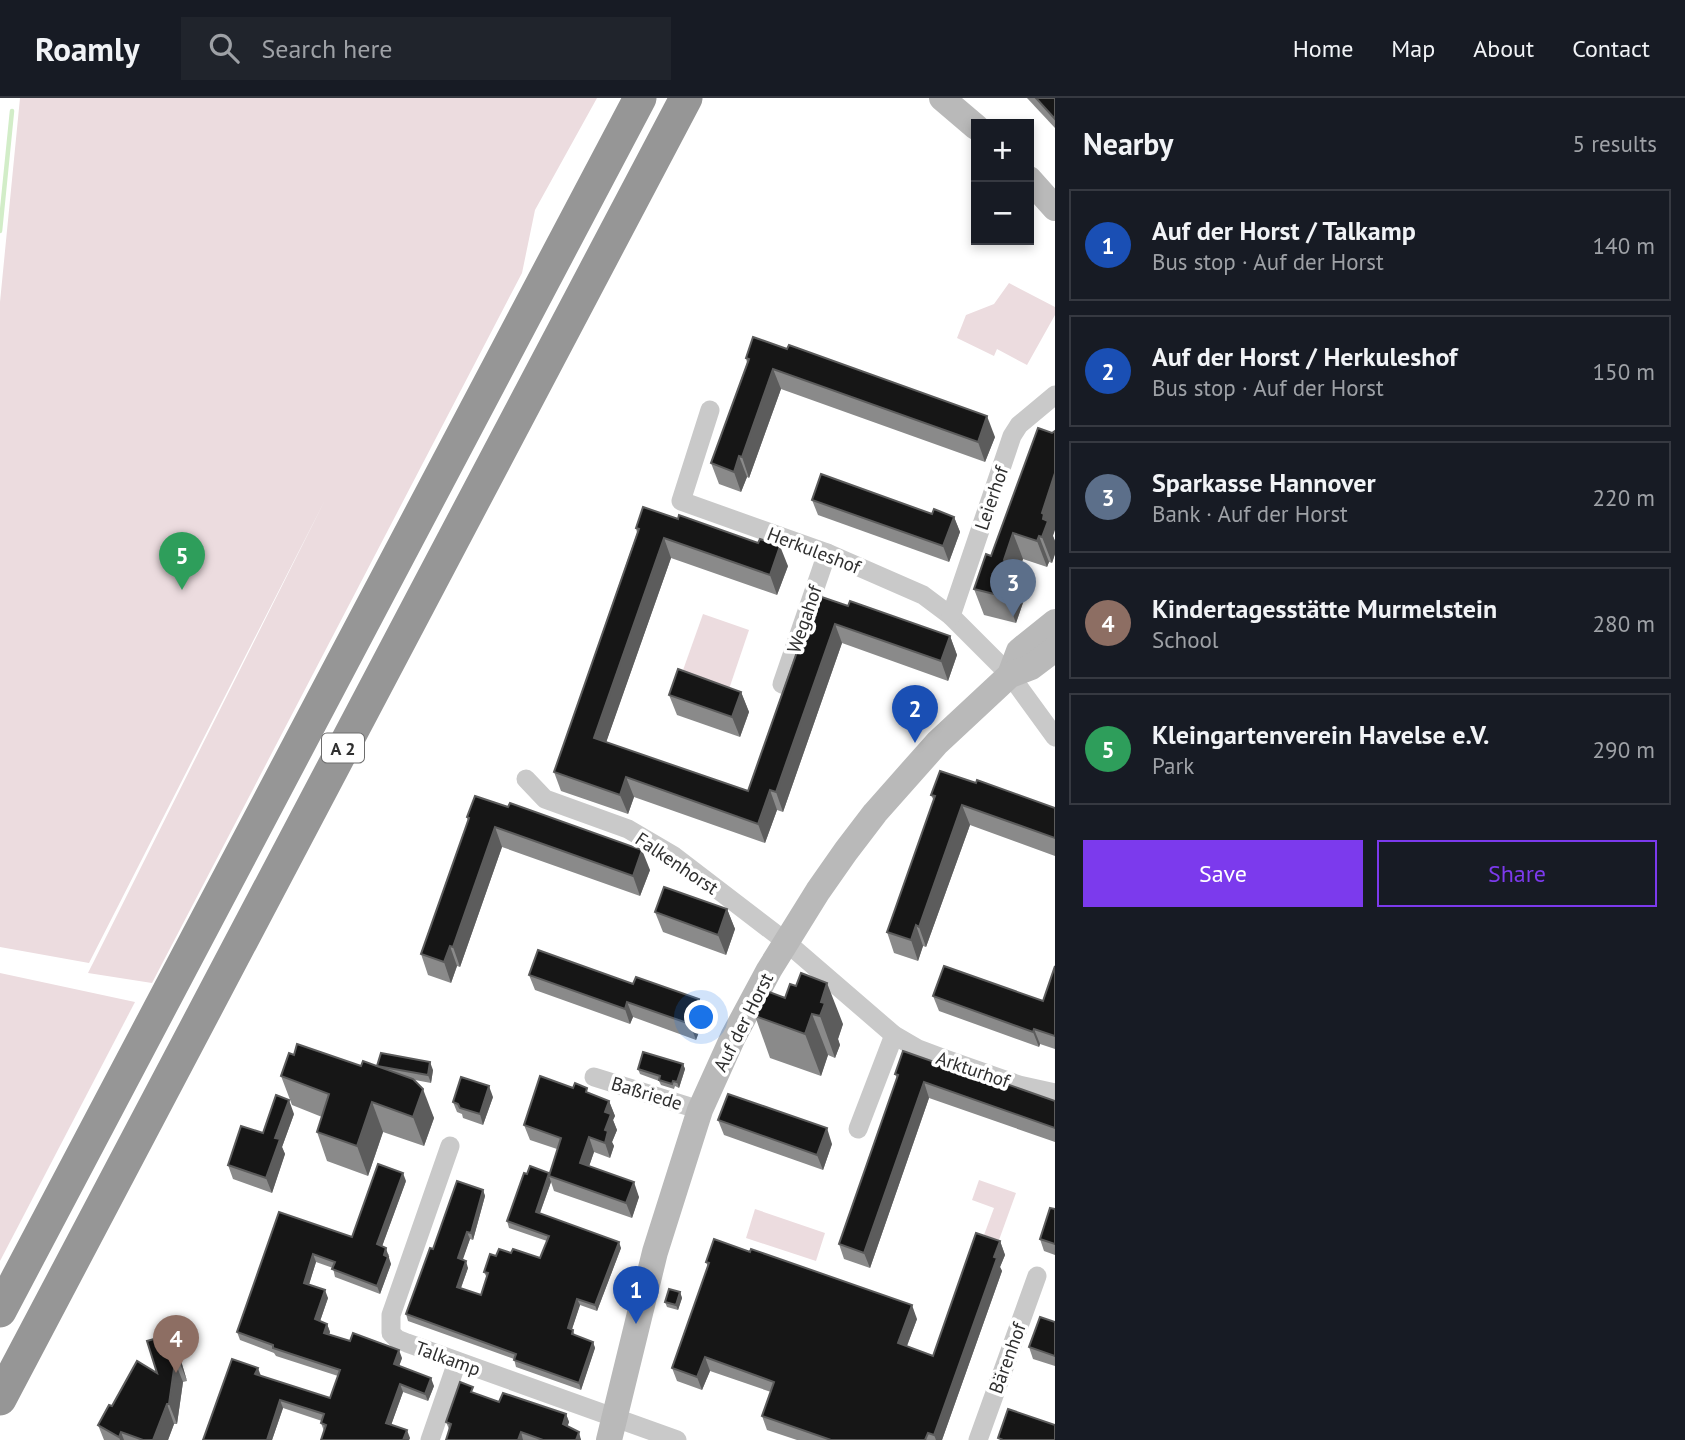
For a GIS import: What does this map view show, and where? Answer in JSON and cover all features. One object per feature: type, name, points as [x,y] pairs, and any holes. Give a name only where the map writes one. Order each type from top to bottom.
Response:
[{"type":"highway","name":"A 2","points":[[0,1311],[640,98]]},
{"type":"highway","name":"A 2","points":[[0,1399],[686,98]]},
{"type":"street","points":[[942,98],[971,123]]},
{"type":"street","points":[[1032,182],[1055,208]]},
{"type":"street","name":"Leierhof","points":[[951,616],[1012,436],[1019,425],[1055,395]]},
{"type":"street","name":"Herkuleshof","points":[[710,410],[681,501],[827,553],[923,595],[951,616],[1010,675],[1055,737]]},
{"type":"street","name":"Wegahof","points":[[782,684],[827,553]]},
{"type":"street","name":"Auf der Horst","points":[[1010,675],[1019,651],[1055,622]]},
{"type":"street","name":"Auf der Horst","points":[[612,1429],[654,1252],[700,1110],[733,1037],[785,941],[875,813],[937,743],[1010,675],[1031,667],[1055,649]]},
{"type":"street","name":"Falkenhorst","points":[[526,779],[545,799],[628,830],[674,856],[785,941]]},
{"type":"street","name":"Arkturhof","points":[[785,941],[894,1035],[918,1049],[1007,1081],[1055,1094]]},
{"type":"street","points":[[858,1129],[894,1035]]},
{"type":"street","name":"Baßriede","points":[[594,1077],[700,1110]]},
{"type":"street","name":"Talkamp","points":[[450,1146],[389,1325],[391,1333],[397,1339],[612,1429]]},
{"type":"street","name":"Bärenhof","points":[[978,1440],[1037,1276]]},
{"type":"street","points":[[430,1440],[457,1362]]},
{"type":"street","points":[[612,1429],[677,1440]]},
{"type":"shaded area","points":[[20,98],[597,98],[535,210],[522,273],[152,983],[88,973],[325,500],[89,963],[0,947],[0,302]]},
{"type":"shaded area","points":[[1009,283],[1055,307],[1055,315],[1027,365],[997,349],[994,356],[957,338],[966,315],[994,304]]},
{"type":"shaded area","points":[[703,614],[749,630],[729,689],[682,673]]},
{"type":"shaded area","points":[[0,973],[135,1002],[0,1261]]},
{"type":"shaded area","points":[[979,1180],[1016,1193],[999,1240],[984,1235],[994,1208],[972,1200]]},
{"type":"shaded area","points":[[755,1209],[825,1233],[816,1261],[746,1238]]},
{"type":"building","points":[[1036,98],[1055,98],[1055,119]]},
{"type":"building","points":[[753,337],[787,349],[789,345],[987,416],[978,442],[773,369],[742,457],[739,456],[734,472],[711,463],[749,359],[746,358]]},
{"type":"building","points":[[1038,428],[1052,433],[1055,431],[1055,473],[1042,513],[1043,519],[1048,521],[1042,537],[1039,536],[1037,541],[1013,533],[1004,560],[1017,565],[1006,597],[974,589],[986,554],[991,556]]},
{"type":"building","points":[[821,474],[932,514],[934,509],[954,517],[943,546],[812,500]]},
{"type":"building","points":[[643,507],[678,519],[679,515],[758,543],[760,539],[780,546],[770,575],[664,538],[594,738],[748,791],[810,615],[807,614],[813,594],[848,606],[850,601],[950,636],[941,661],[835,624],[776,792],[770,790],[758,824],[626,777],[620,795],[554,772],[639,529],[636,528]]},
{"type":"building","points":[[678,669],[741,692],[732,717],[669,695]]},
{"type":"building","points":[[940,771],[976,783],[977,780],[1055,808],[1055,838],[962,805],[919,927],[916,925],[911,940],[887,932],[935,796],[931,795]]},
{"type":"building","points":[[475,796],[508,807],[510,803],[642,850],[633,876],[495,827],[453,947],[450,946],[444,962],[421,954]]},
{"type":"building","points":[[664,887],[727,909],[718,935],[655,912]]},
{"type":"building","points":[[538,950],[633,984],[636,977],[699,999],[690,1024],[627,1002],[625,1009],[529,975]]},
{"type":"building","points":[[944,966],[1043,1001],[1055,966],[1055,1036],[1034,1029],[1033,1032],[933,996]]},
{"type":"building","points":[[801,973],[827,983],[821,1002],[825,1003],[820,1016],[812,1014],[805,1034],[755,1016],[764,990],[785,998],[790,984],[796,986]]},
{"type":"building","points":[[297,1044],[361,1066],[363,1061],[413,1079],[423,1089],[413,1117],[372,1102],[357,1146],[317,1132],[329,1094],[281,1076],[289,1053],[294,1055]]},
{"type":"building","points":[[903,1051],[937,1063],[938,1060],[1055,1101],[1055,1128],[924,1082],[864,1253],[839,1244],[898,1075],[895,1074]]},
{"type":"building","points":[[643,1052],[683,1064],[677,1082],[673,1081],[672,1084],[659,1080],[660,1076],[638,1069]]},
{"type":"building","points":[[381,1053],[430,1062],[428,1075],[377,1066]]},
{"type":"building","points":[[540,1076],[573,1088],[575,1083],[587,1088],[586,1092],[609,1101],[605,1112],[611,1114],[605,1130],[608,1131],[605,1143],[589,1137],[580,1163],[634,1182],[626,1203],[549,1176],[561,1138],[524,1125]]},
{"type":"building","points":[[461,1077],[489,1086],[480,1114],[460,1108],[453,1102]]},
{"type":"building","points":[[728,1094],[827,1128],[817,1155],[718,1120]]},
{"type":"building","points":[[276,1095],[289,1100],[275,1138],[280,1139],[266,1178],[228,1165],[241,1126],[263,1133]]},
{"type":"building","points":[[378,1164],[403,1173],[377,1244],[386,1248],[384,1255],[388,1257],[377,1286],[332,1269],[335,1262],[313,1254],[304,1283],[325,1290],[315,1319],[327,1324],[324,1333],[350,1341],[353,1333],[399,1350],[394,1364],[431,1378],[425,1394],[400,1384],[386,1423],[407,1430],[403,1440],[321,1440],[326,1425],[321,1423],[324,1414],[280,1400],[267,1440],[203,1440],[232,1359],[258,1368],[255,1374],[330,1398],[340,1370],[273,1348],[273,1345],[237,1332],[279,1212],[352,1237]]},
{"type":"building","points":[[530,1166],[549,1173],[536,1212],[619,1242],[595,1305],[577,1299],[568,1328],[573,1330],[572,1334],[593,1342],[579,1383],[514,1360],[516,1354],[406,1314],[457,1181],[483,1190],[471,1233],[467,1232],[458,1258],[466,1261],[457,1287],[481,1295],[488,1273],[484,1272],[490,1254],[496,1256],[499,1249],[511,1253],[513,1249],[540,1258],[549,1236],[507,1221],[524,1173],[527,1174]]},
{"type":"building","points":[[1050,1208],[1055,1209],[1055,1244],[1040,1239]]},
{"type":"building","points":[[976,1233],[1000,1241],[994,1257],[997,1258],[934,1435],[928,1433],[925,1440],[831,1440],[762,1416],[774,1382],[705,1357],[697,1377],[672,1368],[709,1263],[706,1262],[714,1239],[750,1252],[751,1249],[912,1305],[898,1343],[933,1356]]},
{"type":"building","points":[[669,1289],[680,1292],[676,1305],[665,1302]]},
{"type":"building","points":[[1040,1317],[1055,1322],[1055,1356],[1029,1347]]},
{"type":"building","points":[[172,1334],[179,1361],[175,1362],[169,1404],[153,1440],[143,1440],[121,1432],[119,1437],[98,1425],[137,1361],[157,1373],[147,1341]]},
{"type":"building","points":[[460,1382],[473,1387],[471,1392],[499,1402],[503,1393],[566,1414],[563,1424],[579,1432],[576,1440],[543,1440],[521,1432],[518,1440],[446,1440],[451,1424],[446,1422]]},
{"type":"building","points":[[1008,1409],[1055,1425],[1055,1440],[998,1438]]},
{"type":"waterway","name":"Baßriede","points":[[0,231],[12,111]]},
{"type":"place","name":"Kleingartenverein Havelse e.V.","points":[[182,590]]},
{"type":"place","name":"Sparkasse Hannover","points":[[1013,617]]},
{"type":"place","name":"Auf der Horst / Herkuleshof","points":[[915,743]]},
{"type":"place","name":"Auf der Horst / Talkamp","points":[[636,1324]]},
{"type":"place","name":"Kindertagesstätte Murmelstein","points":[[176,1373]]}]
